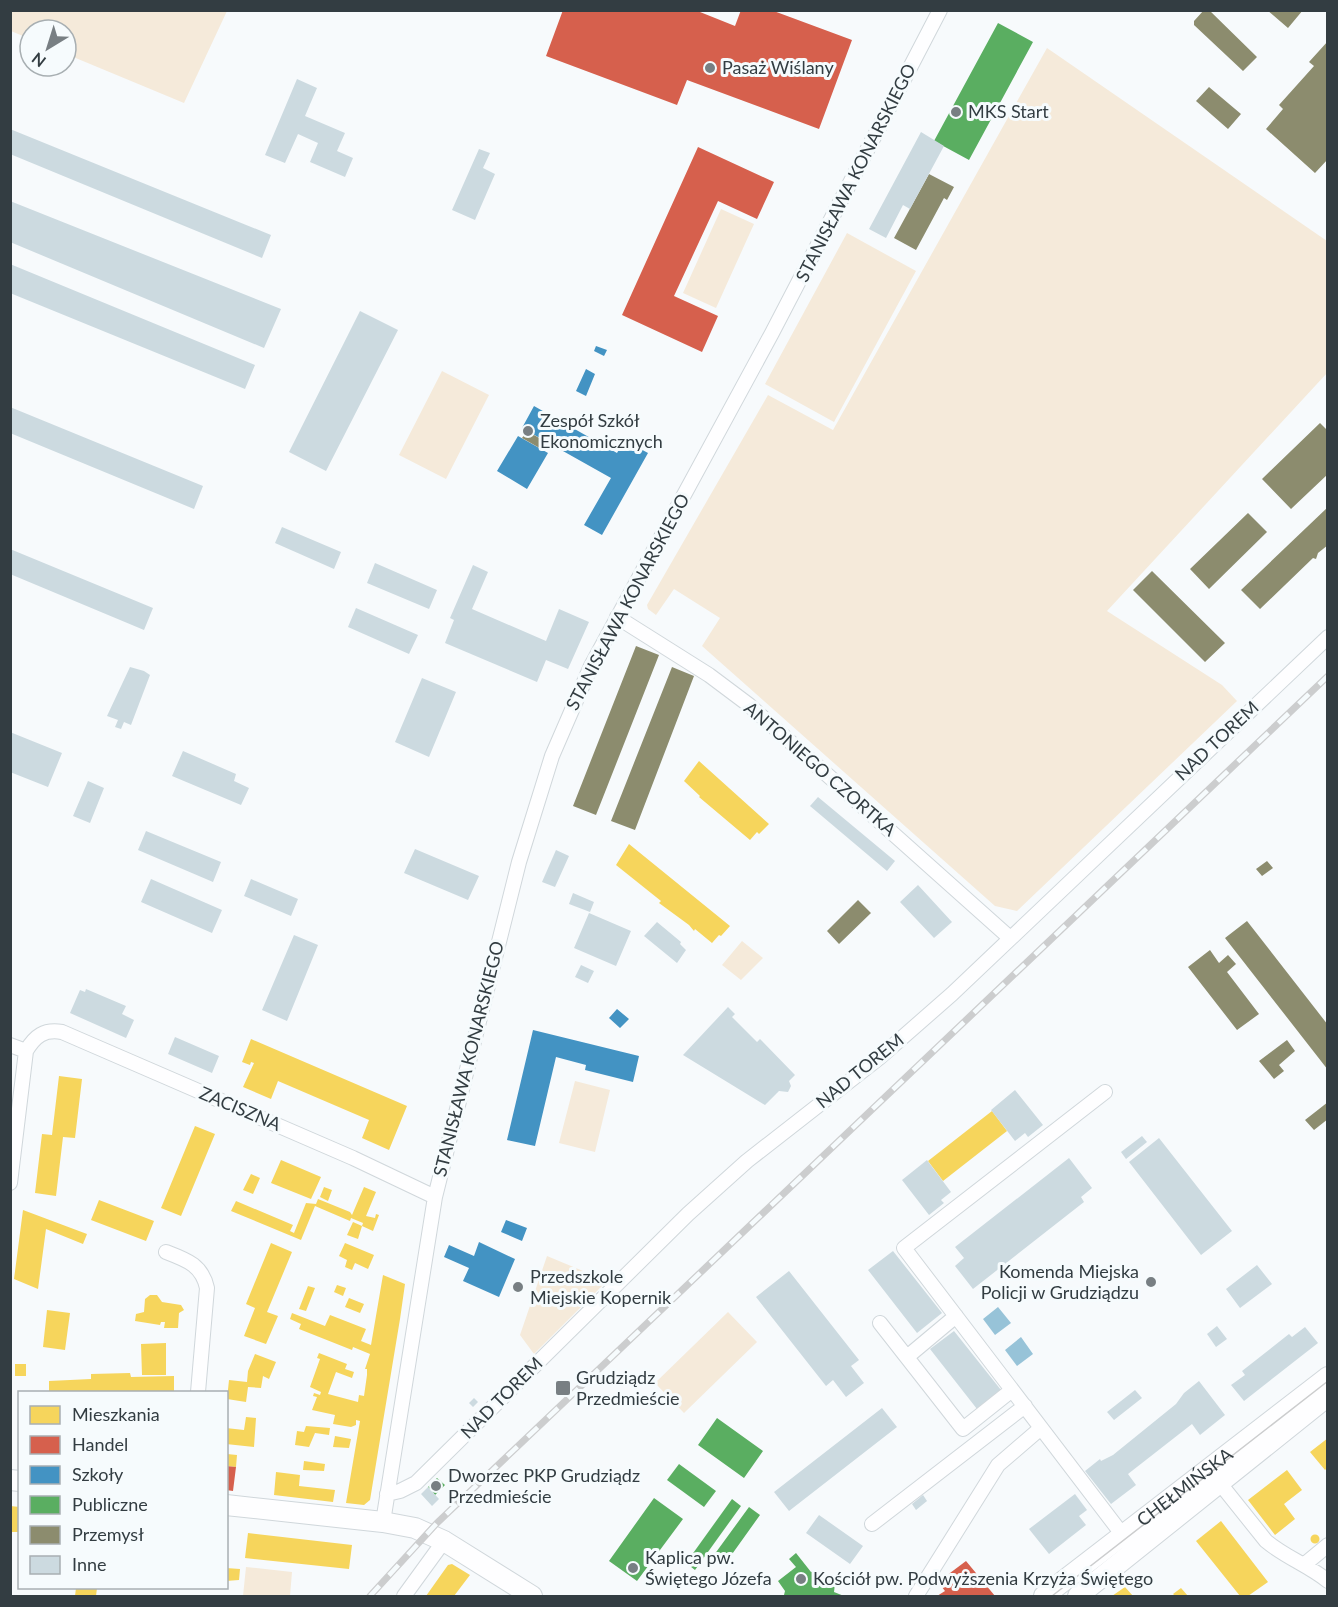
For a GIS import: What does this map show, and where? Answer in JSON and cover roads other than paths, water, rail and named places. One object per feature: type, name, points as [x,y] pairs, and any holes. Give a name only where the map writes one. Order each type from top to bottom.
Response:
[{"type":"main road","name":"CHEŁMIŃSKA","points":[[1078,1596],[1135,1551],[1214,1476],[1328,1377]]},
{"type":"main road","name":"CHEŁMIŃSKA","points":[[1044,1596],[1123,1535],[1214,1476],[1328,1396]]},
{"type":"main road","points":[[228,1504],[382,1522],[436,1537],[532,1596]]},
{"type":"street","name":"STANISŁAWA KONARSKIEGO","points":[[382,1522],[435,1197],[537,799],[569,713],[617,617],[794,293],[940,10]]},
{"type":"street","name":"ANTONIEGO CZORTKA","points":[[617,617],[709,675],[748,705],[1010,938]]},
{"type":"street","name":"NAD TOREM","points":[[387,1494],[400,1491],[416,1483],[688,1214],[747,1161],[879,1058],[1010,938],[1328,637]]},
{"type":"street","name":"ZACISZNA","points":[[26,1051],[43,1032],[62,1032],[353,1158],[435,1197]]},
{"type":"street","points":[[10,1045],[26,1051],[10,1184]]},
{"type":"street","points":[[1105,1092],[904,1248],[1135,1551]]},
{"type":"street","points":[[166,1252],[188,1260],[204,1276],[207,1288],[198,1391]]},
{"type":"street","points":[[907,1357],[956,1316]]},
{"type":"street","points":[[880,1323],[963,1429],[1012,1390]]},
{"type":"street","points":[[872,1524],[1025,1406]]},
{"type":"street","points":[[916,1596],[917,1590],[998,1465],[1041,1428]]},
{"type":"street","points":[[1214,1476],[1266,1541],[1275,1549],[1305,1564],[1328,1581]]},
{"type":"street","points":[[404,1596],[436,1537]]},
{"type":"street","points":[[1305,1564],[1328,1545]]},
{"type":"water","points":[[998,1307],[1011,1323],[995,1335],[983,1319]]},
{"type":"water","points":[[1021,1337],[1033,1354],[1017,1366],[1005,1350]]},
{"type":"tram line","points":[[1052,1596],[1328,1381]]},
{"type":"railway","points":[[370,1596],[437,1523],[1328,676]]},
{"type":"place","name":"Pasaż Wiślany","points":[[710,68]]},
{"type":"place","name":"MKS Start","points":[[956,112]]},
{"type":"place","name":"Zespół Szkół Ekonomicznych","points":[[528,431]]},
{"type":"place","name":"Komenda Miejska Policji w Grudziądzu","points":[[1151,1282]]},
{"type":"place","name":"Przedszkole Miejskie Kopernik","points":[[518,1287]]},
{"type":"place","name":"Grudziądz Przedmieście","points":[[563,1388]]},
{"type":"place","name":"Dworzec PKP Grudziądz Przedmieście","points":[[436,1486]]},
{"type":"place","name":"Kaplica pw. Świętego Józefa","points":[[633,1568]]},
{"type":"place","name":"Kościół pw. Podwyższenia Krzyża Świętego","points":[[801,1579]]}]
